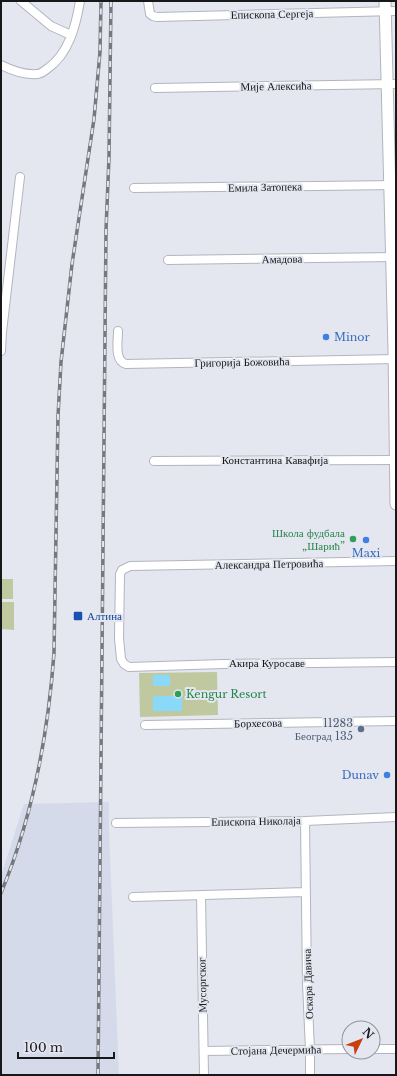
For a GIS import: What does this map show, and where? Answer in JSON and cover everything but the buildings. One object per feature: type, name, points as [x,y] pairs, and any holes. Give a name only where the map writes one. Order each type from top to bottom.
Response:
[{"type":"street","points":[[21,1],[51,26],[71,35]]},
{"type":"street","points":[[1,65],[23,73],[36,74],[41,73],[51,66],[61,56],[71,35],[80,1]]},
{"type":"street","name":"Епископа Сергеја","points":[[148,1],[150,14],[157,17],[389,8]]},
{"type":"street","points":[[389,8],[393,185],[396,504]]},
{"type":"street","name":"Мије Алексића","points":[[155,88],[391,84]]},
{"type":"street","points":[[1,351],[1,332],[20,177]]},
{"type":"street","name":"Емила Затопека","points":[[134,188],[393,185]]},
{"type":"street","name":"Амадова","points":[[168,260],[393,257]]},
{"type":"street","name":"Григорија Божовића","points":[[118,331],[119,358],[123,364],[395,359]]},
{"type":"street","name":"Константина Кавафија","points":[[154,461],[396,460]]},
{"type":"street","name":"Александра Петровића","points":[[138,667],[129,667],[124,664],[121,659],[120,574],[126,567],[396,561]]},
{"type":"street","name":"Акира Куросаве","points":[[138,667],[223,664],[396,662]]},
{"type":"street","name":"Борхесова","points":[[145,725],[396,721]]},
{"type":"street","name":"Епископа Николаја","points":[[116,823],[305,821],[396,817]]},
{"type":"street","name":"Оскара Давича","points":[[305,821],[310,1075]]},
{"type":"street","points":[[133,897],[306,892]]},
{"type":"street","name":"Мусоргског","points":[[201,895],[204,1075]]},
{"type":"street","name":"Стојана Дечермића","points":[[204,1051],[341,1049]]},
{"type":"street","points":[[381,1049],[396,1049]]},
{"type":"shaded area","points":[[109,802],[119,1075],[1,1075],[1,876],[24,804]]},
{"type":"green space","points":[[2,579],[13,579],[13,599],[2,599]]},
{"type":"green space","points":[[1,602],[14,602],[14,630],[1,629]]},
{"type":"green space","name":"Kengur Resort","points":[[217,672],[218,715],[140,717],[139,673]]},
{"type":"water","points":[[153,675],[170,675],[170,686],[153,686]]},
{"type":"water","points":[[153,696],[182,696],[182,711],[153,711]]},
{"type":"railway","points":[[1,893],[22,835],[30,805],[48,715],[54,653],[58,416],[61,362],[72,264],[94,119],[100,52],[101,1]]},
{"type":"railway","points":[[98,1075],[106,230],[109,157],[111,1]]},
{"type":"place","name":"Minor","points":[[326,337]]},
{"type":"place","name":"Школа фудбала „Шарић”","points":[[353,539]]},
{"type":"place","name":"Maxi","points":[[366,540]]},
{"type":"place","name":"Алтина","points":[[78,616]]},
{"type":"place","name":"Kengur Resort","points":[[178,694]]},
{"type":"place","name":"11283 Београд 135","points":[[361,729]]},
{"type":"place","name":"Dunav","points":[[387,775]]}]
